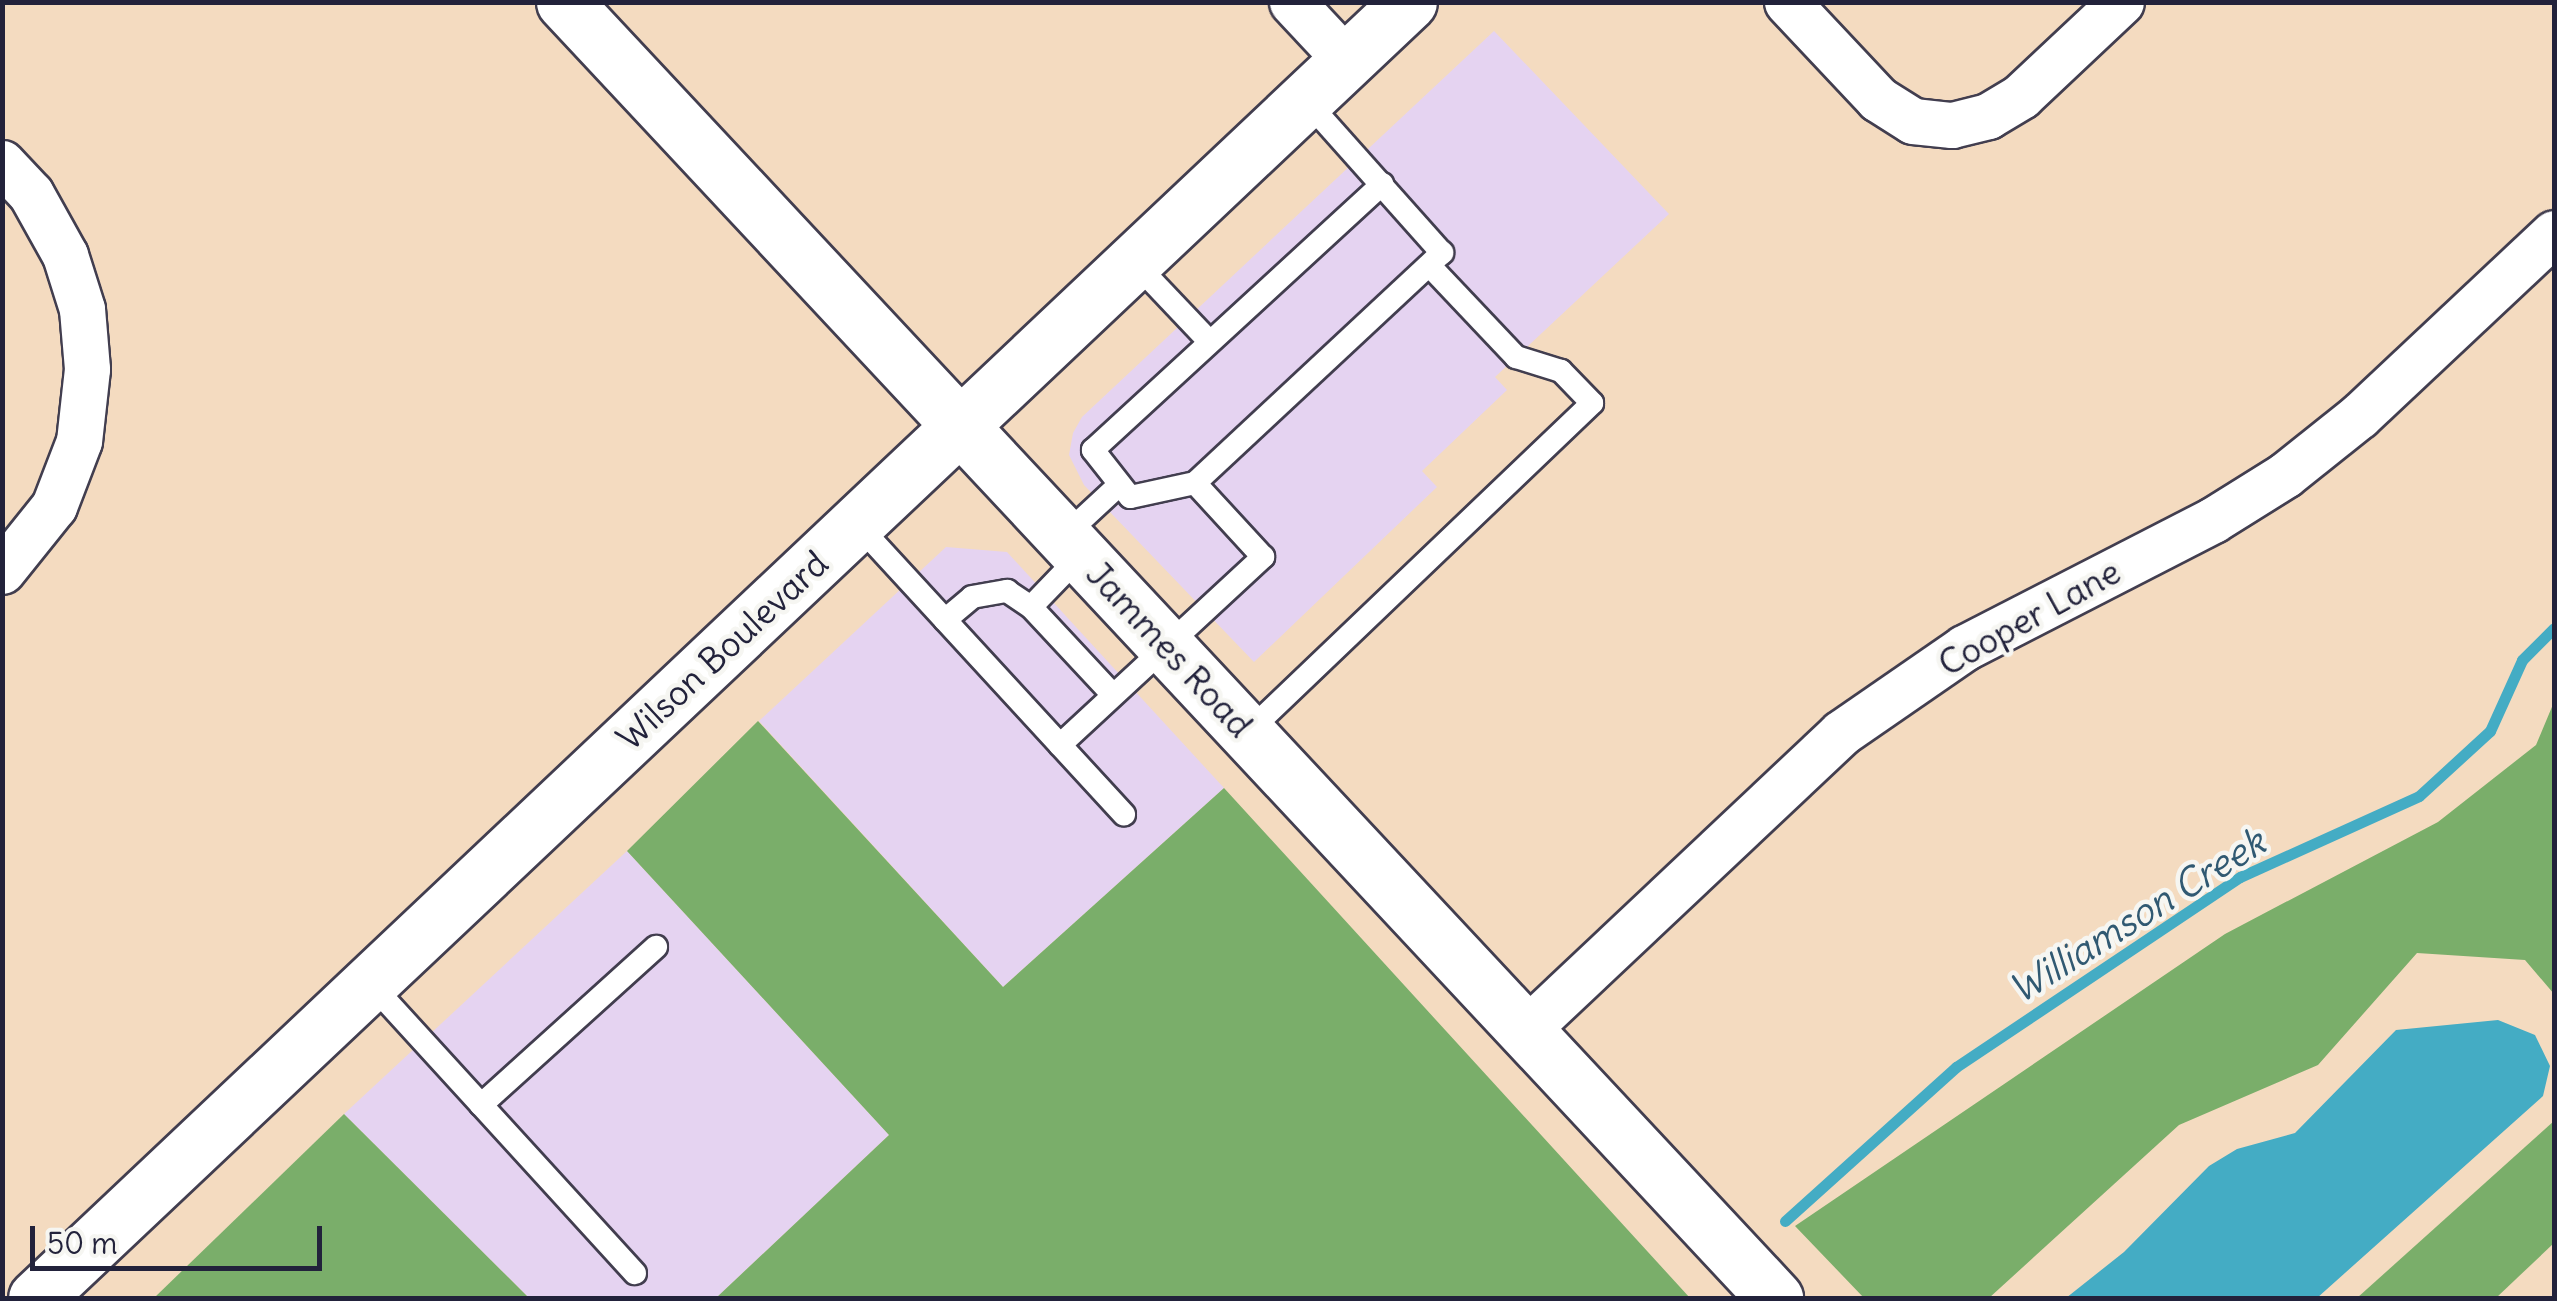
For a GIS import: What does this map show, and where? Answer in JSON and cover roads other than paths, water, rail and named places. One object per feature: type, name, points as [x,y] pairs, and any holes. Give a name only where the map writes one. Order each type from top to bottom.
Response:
[{"type":"main road","name":"Jammes Road","points":[[564,2],[1774,1298]]},
{"type":"main road","name":"Wilson Boulevard","points":[[36,1298],[1410,2]]},
{"type":"street","points":[[1292,2],[1346,61]]},
{"type":"street","points":[[1787,2],[1878,99],[1913,121],[1952,125],[1988,116],[2021,96],[2121,2]]},
{"type":"street","points":[[2,164],[32,194],[65,255],[82,309],[87,369],[79,441],[54,506],[2,571]]},
{"type":"street","name":"Cooper Lane","points":[[1524,1031],[1841,734],[1964,648],[2213,520],[2285,475],[2359,416],[2554,232]]},
{"type":"lane","points":[[1306,99],[1382,184],[1442,253],[1196,484],[1130,497],[1093,450],[1208,340],[1382,184]]},
{"type":"lane","points":[[1134,262],[1208,340]]},
{"type":"lane","points":[[1248,732],[1592,402],[1561,371],[1516,357],[1430,266]]},
{"type":"lane","points":[[1060,744],[1263,558],[1196,484]]},
{"type":"lane","points":[[1031,607],[1119,485]]},
{"type":"lane","points":[[856,524],[1124,814]]},
{"type":"lane","points":[[945,620],[972,597],[1007,590],[1031,607],[1113,695]]},
{"type":"lane","points":[[481,1105],[656,947]]},
{"type":"lane","points":[[370,982],[635,1273]]},
{"type":"water","points":[[2498,1020],[2535,1035],[2550,1066],[2543,1096],[2317,1298],[2066,1298],[2124,1252],[2209,1166],[2237,1149],[2295,1133],[2396,1030]]},
{"type":"waterway","name":"Williamson Creek","points":[[1785,1221],[1956,1067],[2240,877],[2419,796],[2490,731],[2522,660],[2554,628]]}]
